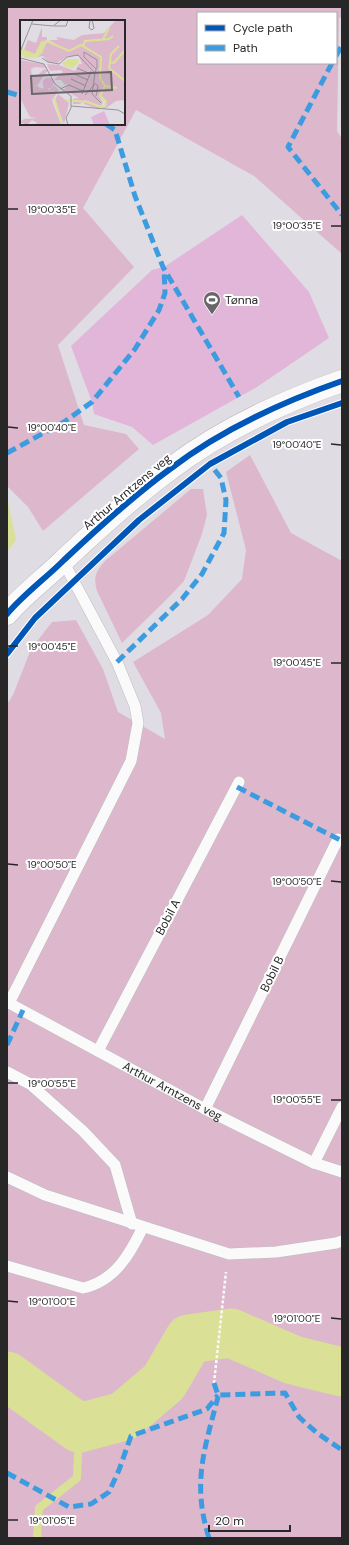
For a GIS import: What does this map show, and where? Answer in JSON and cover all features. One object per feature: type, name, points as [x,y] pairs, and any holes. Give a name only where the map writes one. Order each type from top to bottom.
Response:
[{"type":"street","name":"Arthur Arntzens veg","points":[[7,614],[131,500],[171,468],[208,444],[269,410],[315,390],[342,381]]},
{"type":"lane","points":[[8,1002],[131,761],[138,723],[135,706],[118,662],[63,561]]},
{"type":"lane","name":"Bobil A","points":[[98,1051],[239,782]]},
{"type":"lane","name":"Bobil B","points":[[205,1109],[338,839]]},
{"type":"lane","name":"Arthur Arntzens veg","points":[[8,1002],[205,1109],[314,1163],[342,1172]]},
{"type":"lane","points":[[7,1072],[30,1084],[83,1131],[115,1165],[132,1224]]},
{"type":"lane","points":[[314,1163],[342,1107]]},
{"type":"lane","points":[[7,1177],[45,1195],[143,1228],[229,1254],[276,1252],[340,1243]]},
{"type":"lane","points":[[7,1266],[83,1288],[96,1285],[105,1280],[122,1264],[132,1250],[143,1228]]},
{"type":"path","points":[[214,1383],[221,1309],[229,1254]]},
{"type":"shaded area","points":[[7,7],[342,7],[342,17],[339,18],[337,131],[342,139],[342,254],[254,176],[136,110],[83,208],[134,267],[58,345],[84,425],[126,434],[139,449],[43,531],[28,507],[7,486]]},
{"type":"shaded area","name":"Tønna","points":[[242,215],[309,292],[329,338],[257,387],[153,445],[132,427],[94,414],[92,402],[71,346],[152,270],[164,267]]},
{"type":"shaded area","points":[[250,455],[291,533],[342,561],[342,1351],[283,1337],[280,1375],[342,1388],[342,1538],[7,1538],[7,704],[13,695],[31,649],[52,622],[76,620],[103,669],[118,712],[165,739],[161,713],[133,662],[208,615],[242,579],[246,550],[226,472]]},
{"type":"shaded area","points":[[191,489],[203,489],[207,515],[202,534],[184,581],[122,643],[97,591],[95,578],[97,571],[105,561]]},
{"type":"shaded area","points":[[7,498],[16,540],[7,552]]},
{"type":"waterway","points":[[7,1376],[79,1428],[124,1416],[164,1382],[189,1339],[231,1333],[293,1360],[342,1372]]},
{"type":"waterway","points":[[38,1538],[39,1508],[77,1478],[79,1428]]},
{"type":"marked path","points":[[337,54],[342,45]]},
{"type":"marked path","points":[[331,64],[288,147],[342,215]]},
{"type":"marked path","points":[[7,92],[20,96]]},
{"type":"marked path","points":[[108,125],[115,130],[135,196],[163,267],[239,397]]},
{"type":"marked path","points":[[7,453],[64,422],[92,402],[135,349],[159,310],[165,293],[164,269]]},
{"type":"marked path","points":[[117,662],[182,599],[202,574],[224,533],[226,500],[221,478],[210,464]]},
{"type":"marked path","points":[[237,787],[342,841]]},
{"type":"marked path","points":[[7,1045],[23,1010]]},
{"type":"marked path","points":[[214,1383],[218,1395],[285,1393],[299,1417],[317,1433],[342,1450]]},
{"type":"marked path","points":[[7,1473],[69,1507],[91,1504],[109,1492],[119,1470],[131,1436],[207,1409],[218,1395]]},
{"type":"marked path","points":[[209,1538],[201,1501],[202,1467],[208,1434],[218,1397]]},
{"type":"cycle path","points":[[7,614],[116,513],[156,479],[190,455],[253,418],[297,398],[342,381]]},
{"type":"cycle path","points":[[7,654],[35,618],[139,520],[210,464],[287,422],[342,403]]},
{"type":"place","name":"Tønna","points":[[212,315]]}]
